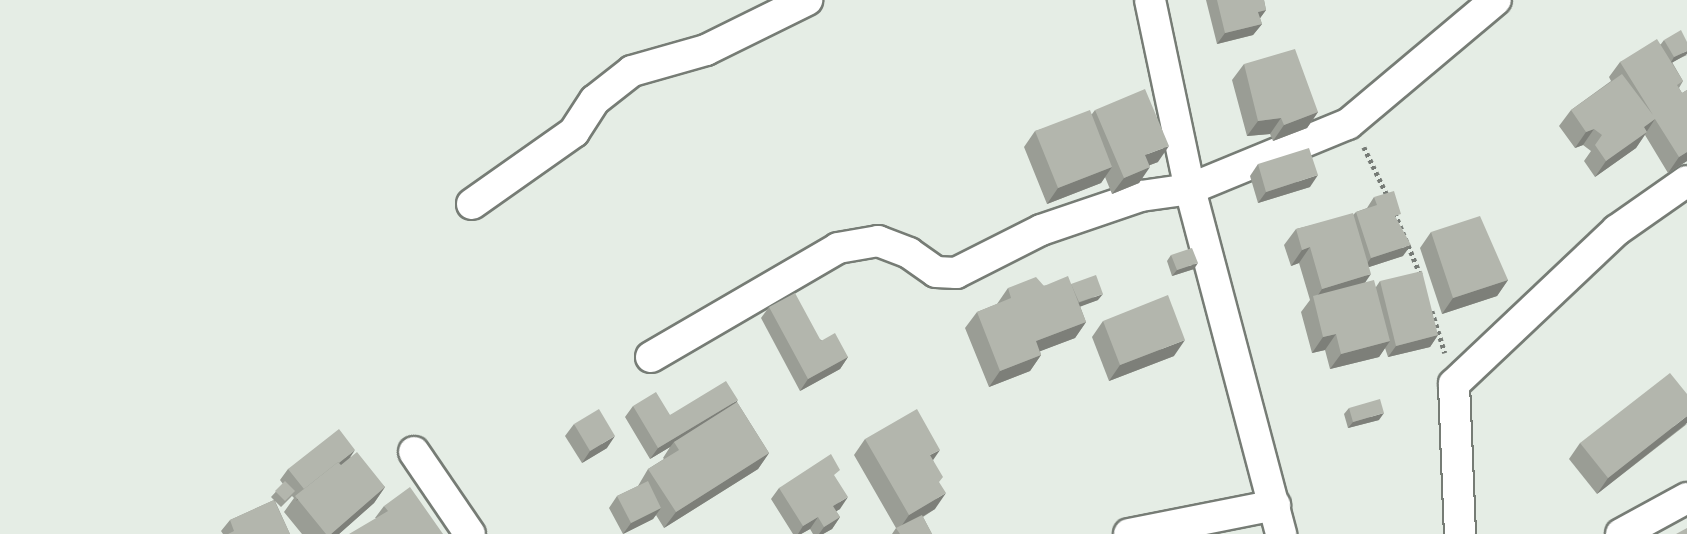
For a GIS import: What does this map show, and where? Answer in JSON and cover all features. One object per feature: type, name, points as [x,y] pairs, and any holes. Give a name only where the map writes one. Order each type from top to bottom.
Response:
[{"type":"street","points":[[472,204],[574,132],[595,100],[632,71],[706,50],[807,0]]},
{"type":"street","points":[[1129,534],[1278,520],[1190,189],[1150,0]]},
{"type":"street","points":[[650,357],[838,248],[878,241],[909,253],[936,272],[957,273],[1041,230],[1142,196],[1190,189],[1348,124],[1496,0]]},
{"type":"street","points":[[1460,534],[1454,384],[1617,230],[1687,181]]},
{"type":"street","points":[[414,452],[470,534]]},
{"type":"street","points":[[1621,534],[1687,498]]},
{"type":"path","points":[[1348,124],[1367,152],[1423,283]]},
{"type":"path","points":[[1431,307],[1454,384]]},
{"type":"building","points":[[1217,0],[1264,0],[1266,10],[1258,12],[1262,24],[1225,33]]},
{"type":"building","points":[[1681,30],[1687,42],[1687,51],[1674,57],[1664,40]]},
{"type":"building","points":[[1657,39],[1683,81],[1677,85],[1682,93],[1687,90],[1687,152],[1679,157],[1655,119],[1644,127],[1647,132],[1606,161],[1595,145],[1602,135],[1594,129],[1586,132],[1571,110],[1622,74],[1653,115],[1620,62]]},
{"type":"building","points":[[1295,49],[1318,112],[1284,125],[1281,118],[1258,121],[1244,64]]},
{"type":"building","points":[[1145,89],[1169,146],[1145,155],[1150,167],[1124,178],[1095,110]]},
{"type":"building","points":[[1090,110],[1112,167],[1058,188],[1035,131]]},
{"type":"building","points":[[1309,148],[1318,175],[1266,192],[1258,164]]},
{"type":"building","points":[[1394,191],[1401,214],[1395,216],[1411,245],[1371,258],[1356,212],[1377,205],[1374,197]]},
{"type":"building","points":[[1353,213],[1371,274],[1322,289],[1310,247],[1302,250],[1296,229]]},
{"type":"building","points":[[1480,216],[1508,280],[1453,298],[1431,232]]},
{"type":"building","points":[[1192,248],[1198,263],[1177,270],[1171,255]]},
{"type":"building","points":[[1422,271],[1438,335],[1396,346],[1380,281]]},
{"type":"building","points":[[1096,275],[1103,294],[1079,302],[1071,284]]},
{"type":"building","points":[[1068,276],[1086,322],[1036,341],[1041,355],[1000,371],[977,312],[1011,298],[1008,288],[1036,277],[1044,286]]},
{"type":"building","points":[[1374,280],[1390,341],[1341,354],[1336,334],[1323,337],[1313,296]]},
{"type":"building","points":[[795,293],[821,341],[835,333],[848,357],[808,379],[769,307]]},
{"type":"building","points":[[1168,295],[1185,340],[1120,365],[1103,321]]},
{"type":"building","points":[[1670,373],[1687,394],[1687,416],[1608,478],[1580,443]]},
{"type":"building","points":[[726,381],[738,400],[658,448],[633,406],[656,392],[670,415]]},
{"type":"building","points":[[1380,399],[1384,413],[1353,422],[1349,408]]},
{"type":"building","points":[[737,402],[769,453],[676,512],[648,469],[679,450],[674,442]]},
{"type":"building","points":[[599,409],[615,436],[590,451],[574,424]]},
{"type":"building","points":[[917,409],[940,450],[930,455],[943,477],[939,482],[946,493],[909,515],[865,439]]},
{"type":"building","points":[[339,429],[355,450],[304,489],[288,469]]},
{"type":"building","points":[[357,452],[385,487],[331,534],[326,534],[295,496],[338,462],[341,465]]},
{"type":"building","points":[[831,454],[840,470],[834,475],[848,497],[833,506],[840,517],[824,527],[818,517],[803,526],[779,488]]},
{"type":"building","points":[[285,481],[295,491],[285,501],[275,491]]},
{"type":"building","points":[[648,481],[661,508],[631,523],[617,496]]},
{"type":"building","points":[[410,487],[443,534],[349,534],[388,511],[384,506]]},
{"type":"building","points":[[274,500],[290,534],[228,534],[234,531],[230,520]]},
{"type":"building","points":[[922,515],[932,534],[900,534],[896,528]]},
{"type":"building","points":[[1687,528],[1687,534],[1676,534]]}]
